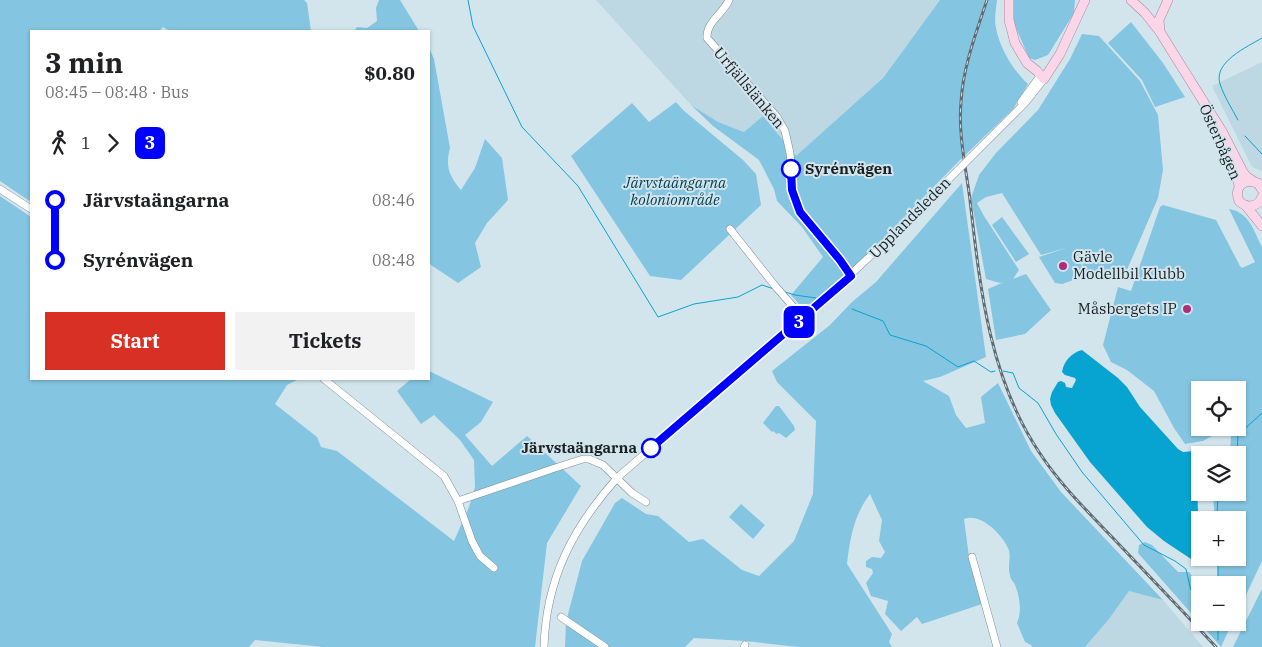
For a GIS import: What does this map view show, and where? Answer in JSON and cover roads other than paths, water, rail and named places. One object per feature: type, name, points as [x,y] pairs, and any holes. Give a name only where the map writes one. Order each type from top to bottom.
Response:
[{"type":"main road","points":[[1008,0],[1005,20],[1011,45],[1028,70],[1042,78],[1074,25],[1084,0]]},
{"type":"main road","points":[[1145,13],[1156,11],[1164,0]]},
{"type":"main road","points":[[1160,32],[1159,20],[1168,0]]},
{"type":"main road","name":"Österbågen","points":[[1132,1],[1145,13],[1160,32],[1164,42]]},
{"type":"main road","name":"Österbågen","points":[[1132,1],[1164,42],[1201,98],[1247,177],[1259,184]]},
{"type":"main road","name":"Österbågen","points":[[1201,98],[1237,175],[1240,186],[1237,191],[1237,197],[1246,206]]},
{"type":"main road","points":[[1240,186],[1244,182],[1259,184]]},
{"type":"main road","points":[[1246,206],[1254,206],[1261,198]]},
{"type":"main road","points":[[1261,198],[1259,207],[1262,220]]},
{"type":"main road","points":[[1246,206],[1262,226]]},
{"type":"street","name":"Urfjällslänken","points":[[729,0],[722,13],[711,23],[706,32],[707,38],[781,124],[785,131],[790,153],[792,190],[800,212],[851,276]]},
{"type":"street","name":"Upplandsleden","points":[[544,647],[550,596],[566,550],[591,508],[618,477],[851,276],[1016,111],[1022,100],[1042,78]]},
{"type":"street","points":[[0,188],[30,208]]},
{"type":"street","points":[[730,229],[803,318]]},
{"type":"street","points":[[325,380],[444,476],[458,500],[472,541],[480,556],[494,568]]},
{"type":"street","points":[[458,500],[583,459],[592,459],[600,462],[618,477],[632,493],[646,502]]},
{"type":"street","points":[[972,557],[997,647]]},
{"type":"street","points":[[561,618],[605,647]]},
{"type":"waterway","points":[[468,0],[473,26],[522,127],[578,186],[658,317],[694,304],[738,297],[762,285],[774,289]]},
{"type":"waterway","points":[[1238,120],[1222,89],[1219,76],[1226,62],[1262,38]]},
{"type":"waterway","points":[[1245,136],[1262,154]]},
{"type":"waterway","points":[[785,292],[816,298]]},
{"type":"waterway","points":[[852,309],[883,321],[890,335],[926,346],[958,367],[974,361],[991,372],[995,371]]},
{"type":"waterway","points":[[1003,371],[1013,373],[1019,388],[1038,403],[1082,472],[1144,545],[1186,569],[1191,591]]},
{"type":"waterway","points":[[1237,446],[1238,435],[1262,413]]},
{"type":"waterway","points":[[1217,511],[1218,501]]},
{"type":"waterway","points":[[1218,566],[1218,576]]},
{"type":"waterway","points":[[1218,631],[1218,640]]},
{"type":"railway","points":[[987,0],[964,76],[960,114],[978,266],[983,298],[998,362],[1022,423],[1047,463],[1083,506],[1216,647]]},
{"type":"place","name":"Syrénvägen","points":[[791,169]]},
{"type":"place","name":"Gävle Modellbil Klubb","points":[[1063,266]]},
{"type":"place","name":"Måsbergets IP","points":[[1187,309]]},
{"type":"place","name":"Järvstaängarna","points":[[651,448]]},
{"type":"park label","name":"Järvstaängarna koloniområde","points":[[675,192]]}]
